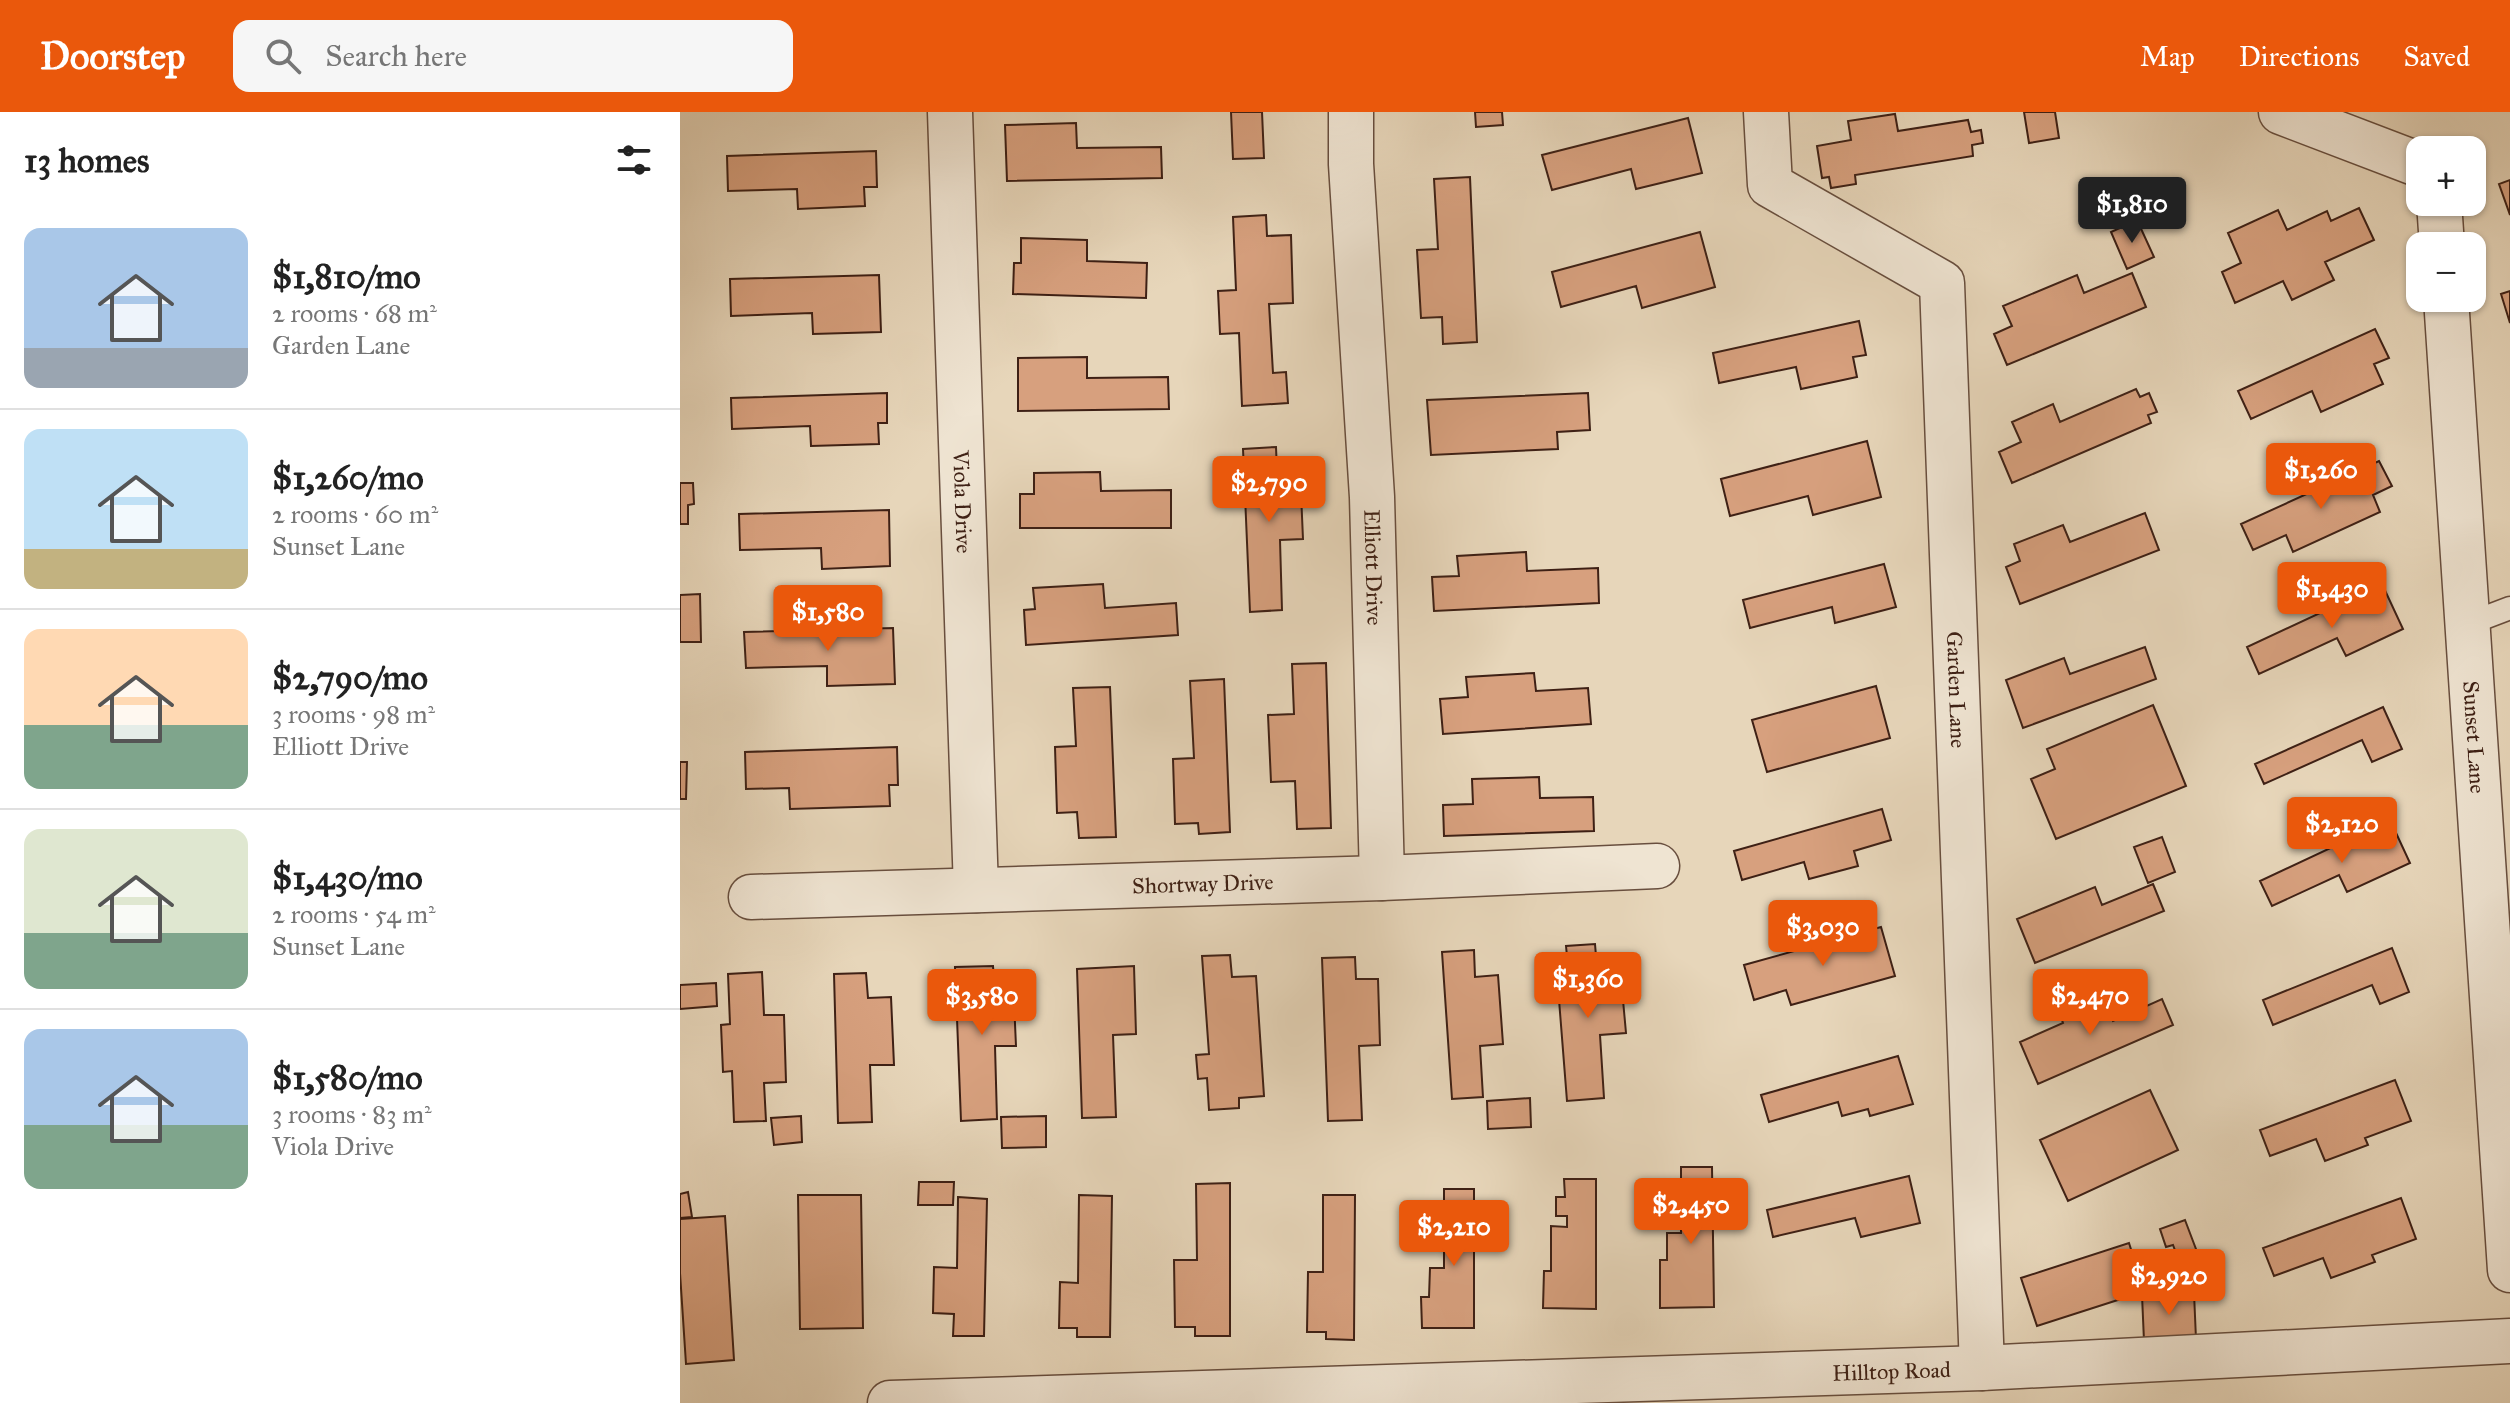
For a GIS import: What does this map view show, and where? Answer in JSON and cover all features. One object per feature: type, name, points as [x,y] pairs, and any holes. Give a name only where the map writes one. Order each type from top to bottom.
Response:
[{"type":"street","name":"Viola Drive","points":[[950,112],[976,890]]},
{"type":"street","name":"Elliott Drive","points":[[1351,112],[1351,164],[1372,497],[1382,878]]},
{"type":"street","name":"Garden Lane","points":[[1766,112],[1770,185],[1942,283],[1982,1368]]},
{"type":"street","points":[[2281,112],[2406,160]]},
{"type":"street","name":"Sunset Lane","points":[[2447,312],[2510,1270]]},
{"type":"street","name":"Shortway Drive","points":[[751,897],[1382,878],[1657,866]]},
{"type":"street","name":"Hilltop Road","points":[[890,1403],[1982,1368],[2510,1341]]},
{"type":"lane","points":[[2468,624],[2510,608]]},
{"type":"building","points":[[1231,112],[1262,112],[1264,158],[1233,159]]},
{"type":"building","points":[[1475,112],[1502,112],[1503,125],[1476,127]]},
{"type":"building","points":[[2024,112],[2055,112],[2059,138],[2029,143]]},
{"type":"building","points":[[1895,114],[1898,131],[1968,120],[1971,132],[1981,130],[1983,143],[1972,145],[1973,156],[1855,175],[1856,184],[1831,188],[1829,177],[1822,178],[1817,146],[1851,140],[1848,121]]},
{"type":"building","points":[[1688,118],[1702,173],[1636,189],[1631,169],[1552,190],[1542,155]]},
{"type":"building","points":[[1076,123],[1077,148],[1161,147],[1162,178],[1007,181],[1005,125]]},
{"type":"building","points":[[876,151],[877,187],[864,187],[865,206],[798,209],[797,189],[728,191],[727,156]]},
{"type":"building","points":[[1470,177],[1477,342],[1443,344],[1442,317],[1421,318],[1417,250],[1438,249],[1434,179]]},
{"type":"building","points":[[2510,180],[2510,215],[2499,184]]},
{"type":"building","points":[[2359,208],[2374,240],[2325,262],[2334,280],[2292,300],[2283,281],[2235,303],[2222,272],[2241,263],[2228,233],[2278,210],[2287,230],[2327,211],[2331,221]]},
{"type":"building","points":[[1266,215],[1267,236],[1291,235],[1293,303],[1269,304],[1273,373],[1286,372],[1288,403],[1242,406],[1239,333],[1220,334],[1218,291],[1236,290],[1233,217]]},
{"type":"building","points":[[2137,220],[2154,257],[2127,269],[2111,232]]},
{"type":"building","points":[[1700,232],[1715,287],[1642,308],[1636,286],[1561,307],[1552,272]]},
{"type":"building","points":[[1021,238],[1087,240],[1087,261],[1147,263],[1146,298],[1013,294],[1014,263],[1021,263]]},
{"type":"building","points":[[2132,273],[2146,307],[2007,365],[1994,334],[2012,326],[2003,306],[2077,275],[2084,293]]},
{"type":"building","points":[[879,275],[881,332],[813,334],[812,313],[731,316],[730,279]]},
{"type":"building","points":[[2510,291],[2510,323],[2501,294]]},
{"type":"building","points":[[1859,321],[1866,355],[1853,357],[1857,377],[1801,389],[1796,367],[1719,383],[1713,353]]},
{"type":"building","points":[[2375,329],[2389,358],[2374,364],[2383,384],[2321,412],[2312,391],[2251,419],[2238,391]]},
{"type":"building","points":[[1087,357],[1087,378],[1168,377],[1169,409],[1018,411],[1018,358]]},
{"type":"building","points":[[2136,389],[2140,397],[2149,393],[2157,412],[2148,415],[2151,423],[2012,483],[1999,452],[2021,442],[2012,422],[2053,404],[2060,422]]},
{"type":"building","points":[[887,393],[887,423],[878,423],[879,444],[811,446],[810,426],[732,429],[731,398]]},
{"type":"building","points":[[1588,393],[1590,430],[1557,432],[1558,449],[1431,455],[1427,400]]},
{"type":"building","points":[[1867,441],[1881,497],[1813,515],[1808,496],[1730,516],[1721,479]]},
{"type":"building","points":[[1276,447],[1277,472],[1300,470],[1303,539],[1280,540],[1282,610],[1250,612],[1243,449]]},
{"type":"building","points":[[2379,461],[2392,486],[2373,495],[2380,512],[2293,552],[2286,535],[2253,550],[2241,524]]},
{"type":"building","points":[[1100,472],[1101,491],[1171,490],[1171,528],[1020,528],[1020,494],[1034,494],[1034,473]]},
{"type":"building","points":[[680,483],[693,483],[694,504],[688,505],[688,524],[680,524]]},
{"type":"building","points":[[889,510],[890,566],[822,569],[821,548],[740,550],[739,514]]},
{"type":"building","points":[[2145,513],[2159,550],[2020,604],[2006,567],[2020,561],[2014,544],[2063,525],[2070,542]]},
{"type":"building","points":[[1526,552],[1527,571],[1598,568],[1599,603],[1434,611],[1432,577],[1459,576],[1457,556]]},
{"type":"building","points":[[1884,564],[1896,607],[1835,623],[1832,607],[1750,628],[1743,600]]},
{"type":"building","points":[[1103,584],[1105,608],[1176,603],[1178,635],[1026,645],[1024,610],[1035,609],[1033,588]]},
{"type":"building","points":[[2382,584],[2403,629],[2346,656],[2337,638],[2259,674],[2247,647]]},
{"type":"building","points":[[700,594],[701,642],[680,642],[680,595]]},
{"type":"building","points":[[893,628],[895,684],[827,686],[827,666],[746,668],[744,632]]},
{"type":"building","points":[[2145,647],[2156,679],[2023,728],[2006,680],[2064,658],[2070,674]]},
{"type":"building","points":[[1326,663],[1331,828],[1297,829],[1295,781],[1271,782],[1268,715],[1294,714],[1292,664]]},
{"type":"building","points":[[1534,673],[1536,691],[1588,688],[1591,724],[1443,734],[1440,699],[1468,697],[1466,677]]},
{"type":"building","points":[[1224,679],[1230,832],[1199,834],[1198,823],[1175,824],[1173,759],[1194,758],[1190,681]]},
{"type":"building","points":[[1876,686],[1890,738],[1767,772],[1752,720]]},
{"type":"building","points":[[1110,687],[1116,837],[1079,838],[1077,812],[1057,813],[1055,747],[1076,746],[1073,688]]},
{"type":"building","points":[[2153,705],[2186,786],[2056,839],[2031,779],[2055,769],[2047,749]]},
{"type":"building","points":[[2383,707],[2402,749],[2372,762],[2362,740],[2264,784],[2255,764]]},
{"type":"building","points":[[897,747],[898,785],[889,785],[890,806],[790,809],[789,788],[746,789],[745,752]]},
{"type":"building","points":[[680,762],[687,762],[686,799],[680,799]]},
{"type":"building","points":[[1539,777],[1540,798],[1593,797],[1594,831],[1444,836],[1443,805],[1473,804],[1472,779]]},
{"type":"building","points":[[1882,809],[1891,840],[1854,851],[1858,866],[1809,879],[1804,862],[1742,880],[1734,851]]},
{"type":"building","points":[[2390,820],[2410,863],[2347,892],[2339,875],[2272,906],[2260,881]]},
{"type":"building","points":[[2162,837],[2175,872],[2148,883],[2134,847]]},
{"type":"building","points":[[2153,884],[2164,911],[2035,963],[2017,919],[2095,887],[2102,905]]},
{"type":"building","points":[[1881,927],[1895,976],[1791,1005],[1786,990],[1754,1000],[1744,965]]},
{"type":"building","points":[[1595,944],[1597,968],[1620,967],[1626,1033],[1600,1035],[1604,1098],[1567,1101],[1558,987],[1570,987],[1566,946]]},
{"type":"building","points":[[2392,948],[2409,992],[2380,1004],[2372,985],[2273,1025],[2263,1000]]},
{"type":"building","points":[[1474,950],[1475,977],[1498,975],[1503,1044],[1480,1046],[1483,1097],[1452,1099],[1442,952]]},
{"type":"building","points":[[1230,955],[1232,977],[1256,976],[1264,1096],[1239,1098],[1239,1108],[1209,1110],[1207,1078],[1198,1079],[1196,1055],[1209,1054],[1202,956]]},
{"type":"building","points":[[1355,957],[1356,979],[1378,979],[1380,1045],[1359,1046],[1362,1120],[1328,1121],[1322,958]]},
{"type":"building","points":[[993,966],[994,979],[1013,979],[1016,1046],[995,1046],[997,1119],[961,1121],[955,967]]},
{"type":"building","points":[[1134,966],[1136,1034],[1113,1035],[1116,1117],[1082,1118],[1077,969]]},
{"type":"building","points":[[762,972],[764,1015],[784,1015],[786,1082],[764,1083],[766,1121],[734,1122],[732,1071],[723,1072],[721,1025],[730,1024],[728,974]]},
{"type":"building","points":[[866,973],[868,998],[891,997],[894,1065],[870,1065],[872,1122],[838,1123],[834,974]]},
{"type":"building","points":[[716,983],[717,1006],[680,1009],[680,985]]},
{"type":"building","points":[[2103,998],[2113,1021],[2162,999],[2173,1025],[2038,1084],[2020,1042],[2063,1023],[2061,1017]]},
{"type":"building","points":[[1898,1056],[1913,1104],[1870,1116],[1868,1109],[1842,1116],[1838,1102],[1769,1122],[1761,1095]]},
{"type":"building","points":[[2395,1080],[2411,1121],[2365,1138],[2368,1145],[2325,1161],[2316,1139],[2270,1156],[2260,1130]]},
{"type":"building","points":[[2150,1090],[2178,1150],[2068,1201],[2040,1140]]},
{"type":"building","points":[[1530,1098],[1531,1127],[1488,1129],[1487,1101]]},
{"type":"building","points":[[801,1116],[802,1142],[774,1145],[771,1118]]},
{"type":"building","points":[[1046,1116],[1046,1147],[1002,1148],[1001,1117]]},
{"type":"building","points":[[1681,1167],[1712,1167],[1714,1307],[1660,1308],[1660,1260],[1667,1260],[1667,1233],[1681,1233]]},
{"type":"building","points":[[1909,1176],[1920,1223],[1861,1237],[1855,1218],[1773,1237],[1767,1210]]},
{"type":"building","points":[[1564,1179],[1596,1179],[1596,1309],[1543,1308],[1544,1271],[1551,1271],[1551,1226],[1567,1227],[1567,1216],[1556,1216],[1556,1197],[1565,1197]]},
{"type":"building","points":[[919,1182],[954,1182],[953,1205],[918,1205]]},
{"type":"building","points":[[1230,1183],[1230,1336],[1195,1336],[1195,1327],[1175,1327],[1174,1260],[1197,1260],[1196,1184]]},
{"type":"building","points":[[1444,1189],[1474,1189],[1474,1328],[1422,1328],[1421,1297],[1429,1297],[1430,1268],[1444,1268]]},
{"type":"building","points":[[688,1192],[692,1217],[680,1218],[680,1194]]},
{"type":"building","points":[[798,1195],[861,1195],[863,1328],[800,1329]]},
{"type":"building","points":[[1079,1195],[1112,1196],[1110,1337],[1077,1337],[1077,1328],[1059,1328],[1060,1282],[1078,1283]]},
{"type":"building","points":[[1323,1195],[1355,1195],[1354,1340],[1326,1339],[1326,1332],[1307,1332],[1308,1272],[1323,1272]]},
{"type":"building","points":[[958,1197],[987,1199],[984,1336],[953,1336],[954,1314],[933,1313],[934,1267],[957,1268]]},
{"type":"building","points":[[2401,1198],[2416,1239],[2372,1255],[2375,1262],[2331,1278],[2323,1258],[2274,1276],[2263,1248]]},
{"type":"building","points":[[725,1216],[734,1360],[686,1364],[680,1219]]},
{"type":"building","points":[[2185,1220],[2202,1265],[2183,1272],[2173,1245],[2166,1247],[2160,1229]]},
{"type":"building","points":[[2129,1243],[2135,1262],[2171,1251],[2180,1280],[2037,1326],[2021,1278]]},
{"type":"building","points":[[2194,1293],[2196,1339],[2144,1341],[2142,1295]]}]
